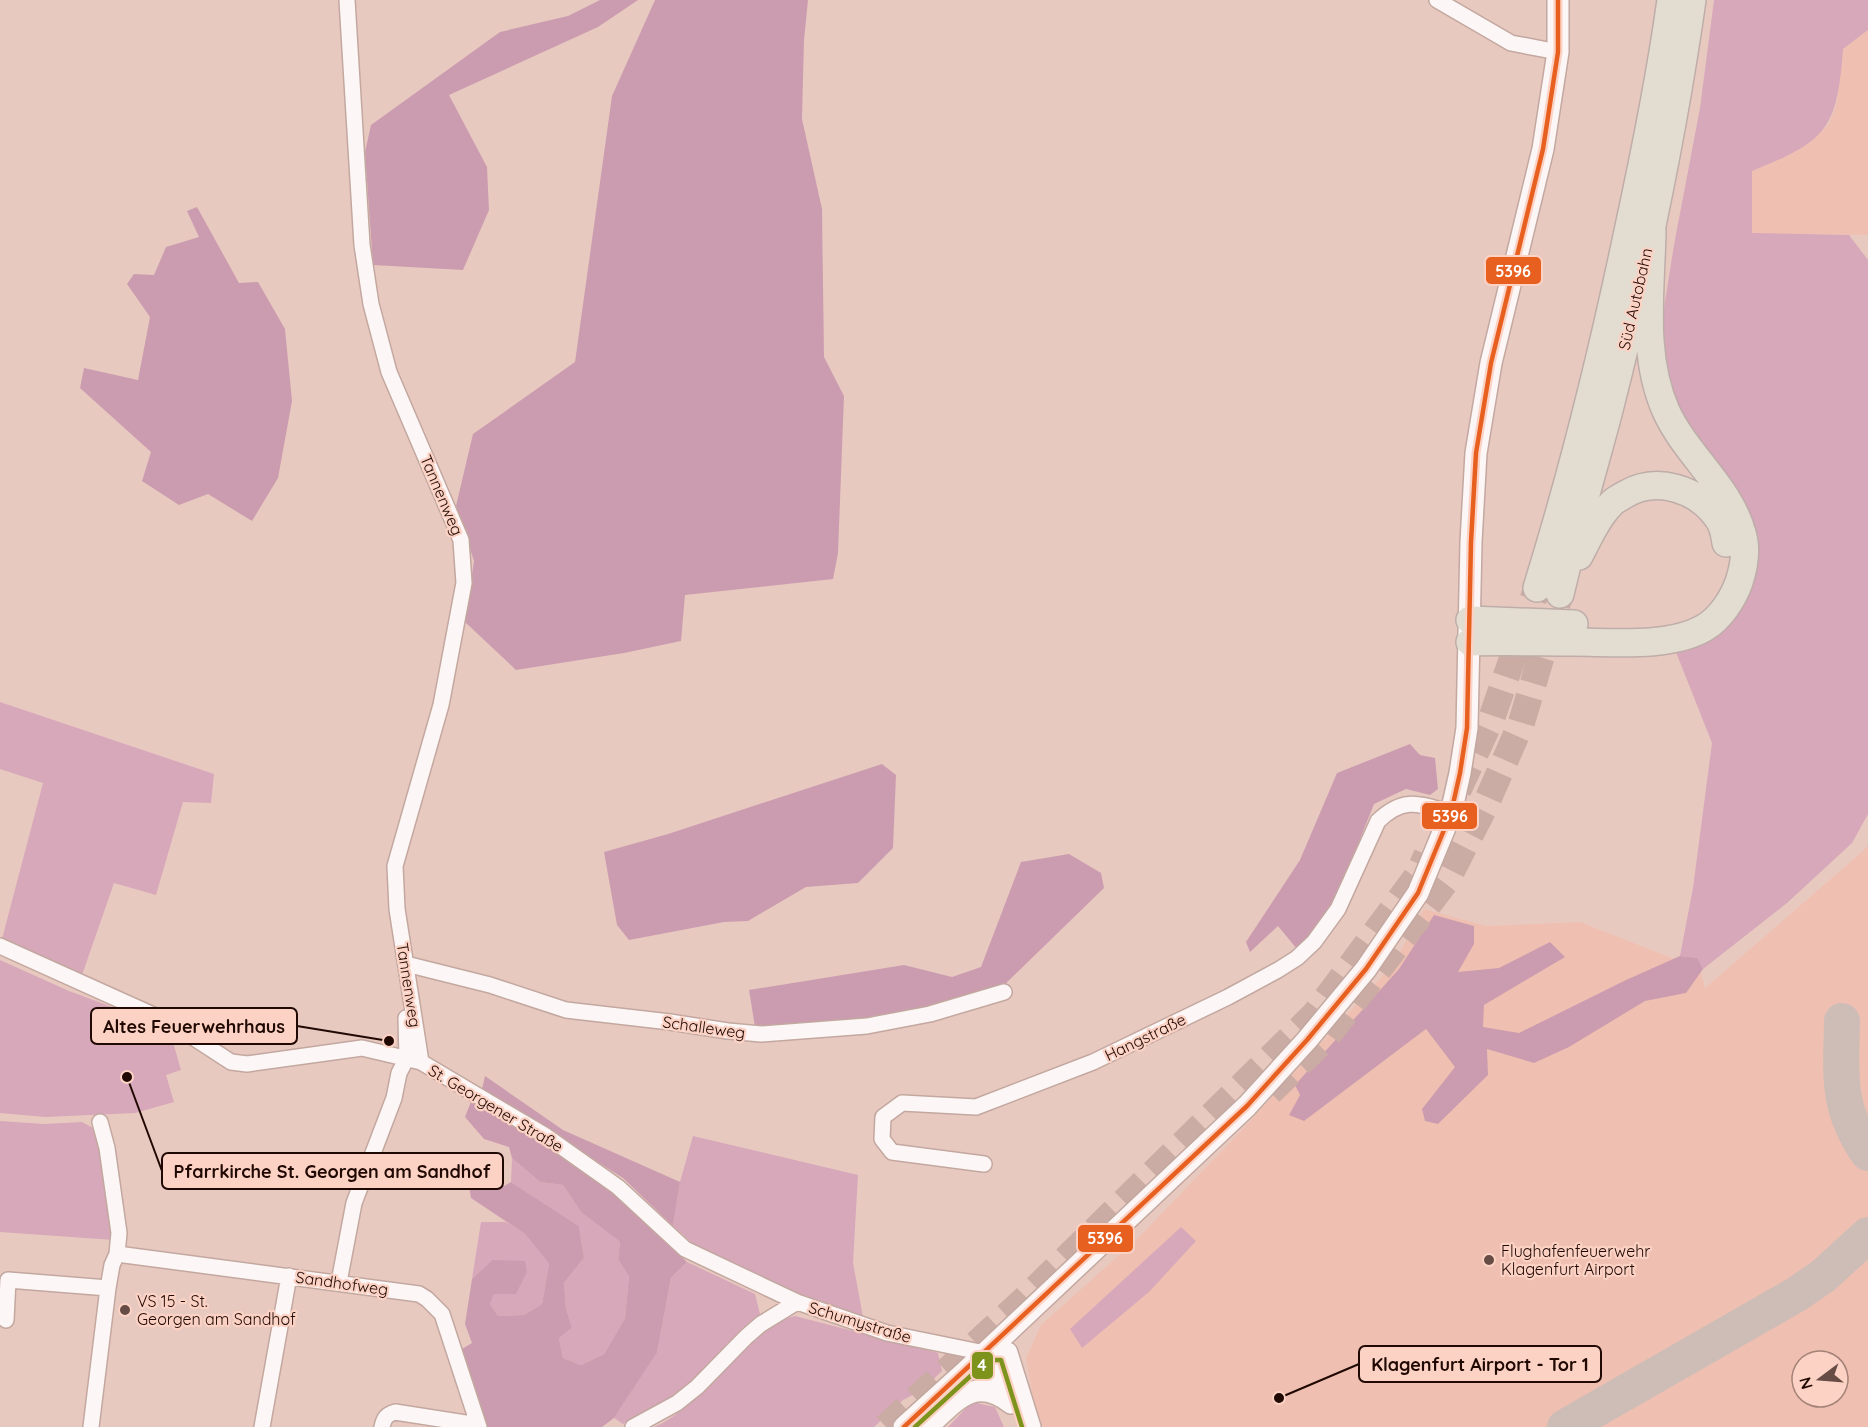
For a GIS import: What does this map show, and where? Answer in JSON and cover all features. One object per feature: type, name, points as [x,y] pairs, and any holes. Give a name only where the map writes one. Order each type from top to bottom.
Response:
[{"type":"highway","points":[[1662,0],[1665,46]]},
{"type":"highway","name":"Süd Autobahn","points":[[1548,591],[1555,529],[1607,332],[1653,116],[1671,0]]},
{"type":"highway","name":"Süd Autobahn","points":[[1548,591],[1607,416],[1652,231],[1682,76],[1692,0]]},
{"type":"highway","points":[[1470,631],[1631,643],[1684,636],[1705,628],[1721,613],[1735,592],[1742,571],[1743,535],[1724,493],[1681,438],[1666,410],[1655,376],[1650,345],[1652,231]]},
{"type":"highway","points":[[1470,631],[1629,626],[1666,622],[1693,613],[1707,601],[1724,578],[1728,557],[1726,540],[1719,518],[1702,500],[1680,488],[1654,486],[1637,488],[1611,503],[1548,591]]},
{"type":"main road","points":[[904,1427],[1246,1106],[1307,1040],[1366,969],[1418,893],[1451,813],[1460,773],[1467,728],[1476,453],[1491,363],[1543,149],[1558,52],[1558,0]]},
{"type":"main road","points":[[985,1353],[1024,1427]]},
{"type":"main road","points":[[985,1353],[1007,1353],[1030,1427]]},
{"type":"main road","points":[[927,1427],[964,1394],[977,1390],[1000,1394],[1011,1403]]},
{"type":"street","name":"Tannenweg","points":[[339,1282],[354,1203],[394,1098],[399,1073],[414,1060],[406,964],[397,909],[395,866],[441,705],[464,583],[461,540],[389,372],[371,304],[362,245],[347,0]]},
{"type":"street","points":[[1437,0],[1511,43],[1558,52]]},
{"type":"street","name":"Hangstraße","points":[[984,1164],[892,1152],[882,1139],[883,1117],[902,1103],[976,1107],[1093,1062],[1228,997],[1297,958],[1314,942],[1338,909],[1378,821],[1389,811],[1400,805],[1414,803],[1451,813]]},
{"type":"street","name":"St. Georgener Straße","points":[[0,946],[171,1023],[231,1062],[247,1064],[362,1048],[414,1060],[546,1136],[618,1187],[686,1249],[797,1302]]},
{"type":"street","name":"Schalleweg","points":[[406,964],[490,985],[566,1010],[761,1034],[867,1026],[930,1014],[1004,992]]},
{"type":"street","points":[[91,1427],[108,1288],[112,1265],[117,1254],[119,1233],[107,1148],[100,1122]]},
{"type":"street","name":"Sandhofweg","points":[[117,1254],[420,1294],[442,1314],[478,1426]]},
{"type":"street","points":[[262,1427],[289,1276]]},
{"type":"street","points":[[6,1320],[8,1280],[108,1288]]},
{"type":"street","name":"Schumystraße","points":[[633,1427],[677,1403],[697,1387],[761,1324],[797,1302],[887,1333],[985,1353]]},
{"type":"street","points":[[382,1427],[383,1419],[395,1412],[478,1426]]},
{"type":"shaded area","points":[[600,0],[638,0],[598,27],[449,95],[487,167],[489,210],[463,270],[373,265],[365,152],[371,125],[500,32],[568,16]]},
{"type":"shaded area","points":[[655,0],[808,0],[804,40],[802,119],[822,209],[824,357],[844,396],[838,553],[833,579],[685,595],[681,641],[624,653],[516,670],[465,622],[474,561],[456,506],[473,434],[575,362],[612,96]]},
{"type":"shaded area","points":[[1714,0],[1868,0],[1868,30],[1843,49],[1837,98],[1823,130],[1797,151],[1752,171],[1752,233],[1849,235],[1868,260],[1868,814],[1852,843],[1787,903],[1703,969],[1696,958],[1680,956],[1693,888],[1712,743],[1674,647],[1745,591],[1674,407],[1660,333],[1700,108]]},
{"type":"shaded area","points":[[1868,30],[1868,235],[1752,234],[1752,171],[1789,155],[1813,140],[1829,124],[1837,103],[1843,49]]},
{"type":"shaded area","points":[[197,207],[239,283],[258,282],[285,329],[292,401],[278,478],[252,521],[208,494],[179,505],[142,481],[151,452],[80,388],[84,368],[138,380],[150,317],[127,284],[134,274],[154,275],[166,247],[199,237],[187,211]]},
{"type":"shaded area","points":[[0,702],[214,774],[211,803],[183,802],[156,895],[114,883],[81,978],[2,939],[43,783],[0,769]]},
{"type":"shaded area","points":[[1410,744],[1420,755],[1435,758],[1438,789],[1430,795],[1406,789],[1374,804],[1334,904],[1314,935],[1297,949],[1278,926],[1250,952],[1246,942],[1300,860],[1337,773]]},
{"type":"shaded area","points":[[882,764],[896,775],[893,848],[858,883],[806,887],[748,921],[724,922],[629,940],[617,925],[604,852],[668,834]]},
{"type":"shaded area","points":[[1868,845],[1868,1427],[1043,1427],[1034,1404],[1026,1358],[1041,1325],[1138,1238],[1242,1130],[1394,963],[1424,909],[1486,926],[1580,922],[1700,969],[1705,988]]},
{"type":"shaded area","points":[[1069,854],[1101,873],[1104,888],[1002,987],[934,1007],[868,1018],[755,1027],[749,990],[904,965],[952,977],[981,967],[1021,862]]},
{"type":"shaded area","points":[[1434,915],[1474,926],[1474,944],[1458,972],[1499,968],[1550,942],[1565,957],[1484,1005],[1483,1027],[1519,1033],[1680,956],[1697,958],[1703,969],[1686,993],[1645,1001],[1569,1047],[1534,1063],[1487,1049],[1488,1075],[1438,1124],[1425,1121],[1422,1109],[1455,1067],[1426,1029],[1304,1121],[1289,1115],[1300,1095],[1295,1085],[1399,969]]},
{"type":"shaded area","points":[[0,960],[69,991],[169,1028],[181,1070],[166,1075],[174,1102],[135,1113],[45,1117],[0,1113]]},
{"type":"shaded area","points":[[485,1076],[563,1130],[680,1182],[673,1226],[623,1178],[482,1089]]},
{"type":"shaded area","points":[[472,1099],[542,1142],[616,1194],[687,1262],[671,1278],[657,1353],[614,1418],[602,1427],[485,1427],[460,1350],[472,1343],[465,1324],[472,1279],[492,1260],[525,1261],[527,1272],[516,1294],[494,1294],[490,1304],[498,1316],[524,1315],[542,1304],[549,1264],[525,1234],[471,1198],[469,1186],[486,1180],[501,1188],[511,1182],[579,1226],[584,1258],[564,1283],[566,1308],[572,1328],[559,1338],[563,1358],[581,1365],[604,1354],[625,1318],[629,1276],[618,1259],[620,1242],[581,1212],[563,1185],[540,1182],[512,1158],[509,1147],[484,1139],[465,1117]]},
{"type":"shaded area","points":[[0,1121],[44,1124],[82,1122],[95,1129],[102,1143],[114,1240],[0,1232]]},
{"type":"shaded area","points":[[693,1136],[858,1175],[853,1263],[863,1317],[776,1285],[699,1249],[673,1226],[680,1182]]},
{"type":"shaded area","points":[[512,1158],[540,1182],[563,1185],[581,1212],[620,1242],[618,1259],[629,1275],[625,1318],[604,1354],[581,1365],[563,1358],[559,1338],[572,1328],[566,1308],[564,1283],[584,1258],[579,1226],[511,1182]]},
{"type":"shaded area","points":[[481,1222],[506,1222],[525,1234],[549,1264],[542,1304],[524,1315],[498,1316],[490,1304],[494,1294],[492,1260],[472,1279]]},
{"type":"shaded area","points":[[1181,1227],[1196,1241],[1149,1292],[1082,1348],[1070,1329]]},
{"type":"shaded area","points":[[687,1262],[755,1294],[760,1314],[693,1383],[660,1407],[623,1424],[614,1418],[657,1353],[671,1278]]},
{"type":"shaded area","points":[[795,1316],[938,1353],[942,1371],[922,1390],[903,1400],[874,1427],[654,1427],[688,1405],[757,1334],[775,1322]]},
{"type":"shaded area","points":[[972,1402],[995,1407],[1004,1427],[948,1427]]},
{"type":"taxiway","points":[[1842,1021],[1841,1074],[1845,1105],[1850,1120],[1868,1153]]},
{"type":"taxiway","points":[[1565,1427],[1797,1294],[1823,1276],[1868,1235]]},
{"type":"tunnel","points":[[1458,790],[1492,717],[1537,588]]},
{"type":"tunnel","points":[[1270,1092],[1326,1038],[1447,880],[1485,806],[1521,724],[1560,594]]},
{"type":"tunnel","points":[[886,1427],[1024,1300],[1315,1014],[1418,875],[1427,855]]},
{"type":"transit line","name":"5396","points":[[904,1427],[1247,1106],[1307,1040],[1366,969],[1418,893],[1451,813],[1460,773],[1467,728],[1471,542],[1476,453],[1491,363],[1543,149],[1558,52],[1558,0]]},
{"type":"transit line","name":"4","points":[[915,1427],[988,1360],[1001,1360],[1022,1427]]},
{"type":"place","name":"Altes Feuerwehrhaus","points":[[389,1041]]},
{"type":"place","name":"Pfarrkirche St. Georgen am Sandhof","points":[[127,1077]]},
{"type":"place","name":"Flughafenfeuerwehr Klagenfurt Airport","points":[[1489,1260]]},
{"type":"place","name":"VS 15 - St. Georgen am Sandhof","points":[[125,1310]]},
{"type":"place","name":"Klagenfurt Airport - Tor 1","points":[[1279,1398]]}]
